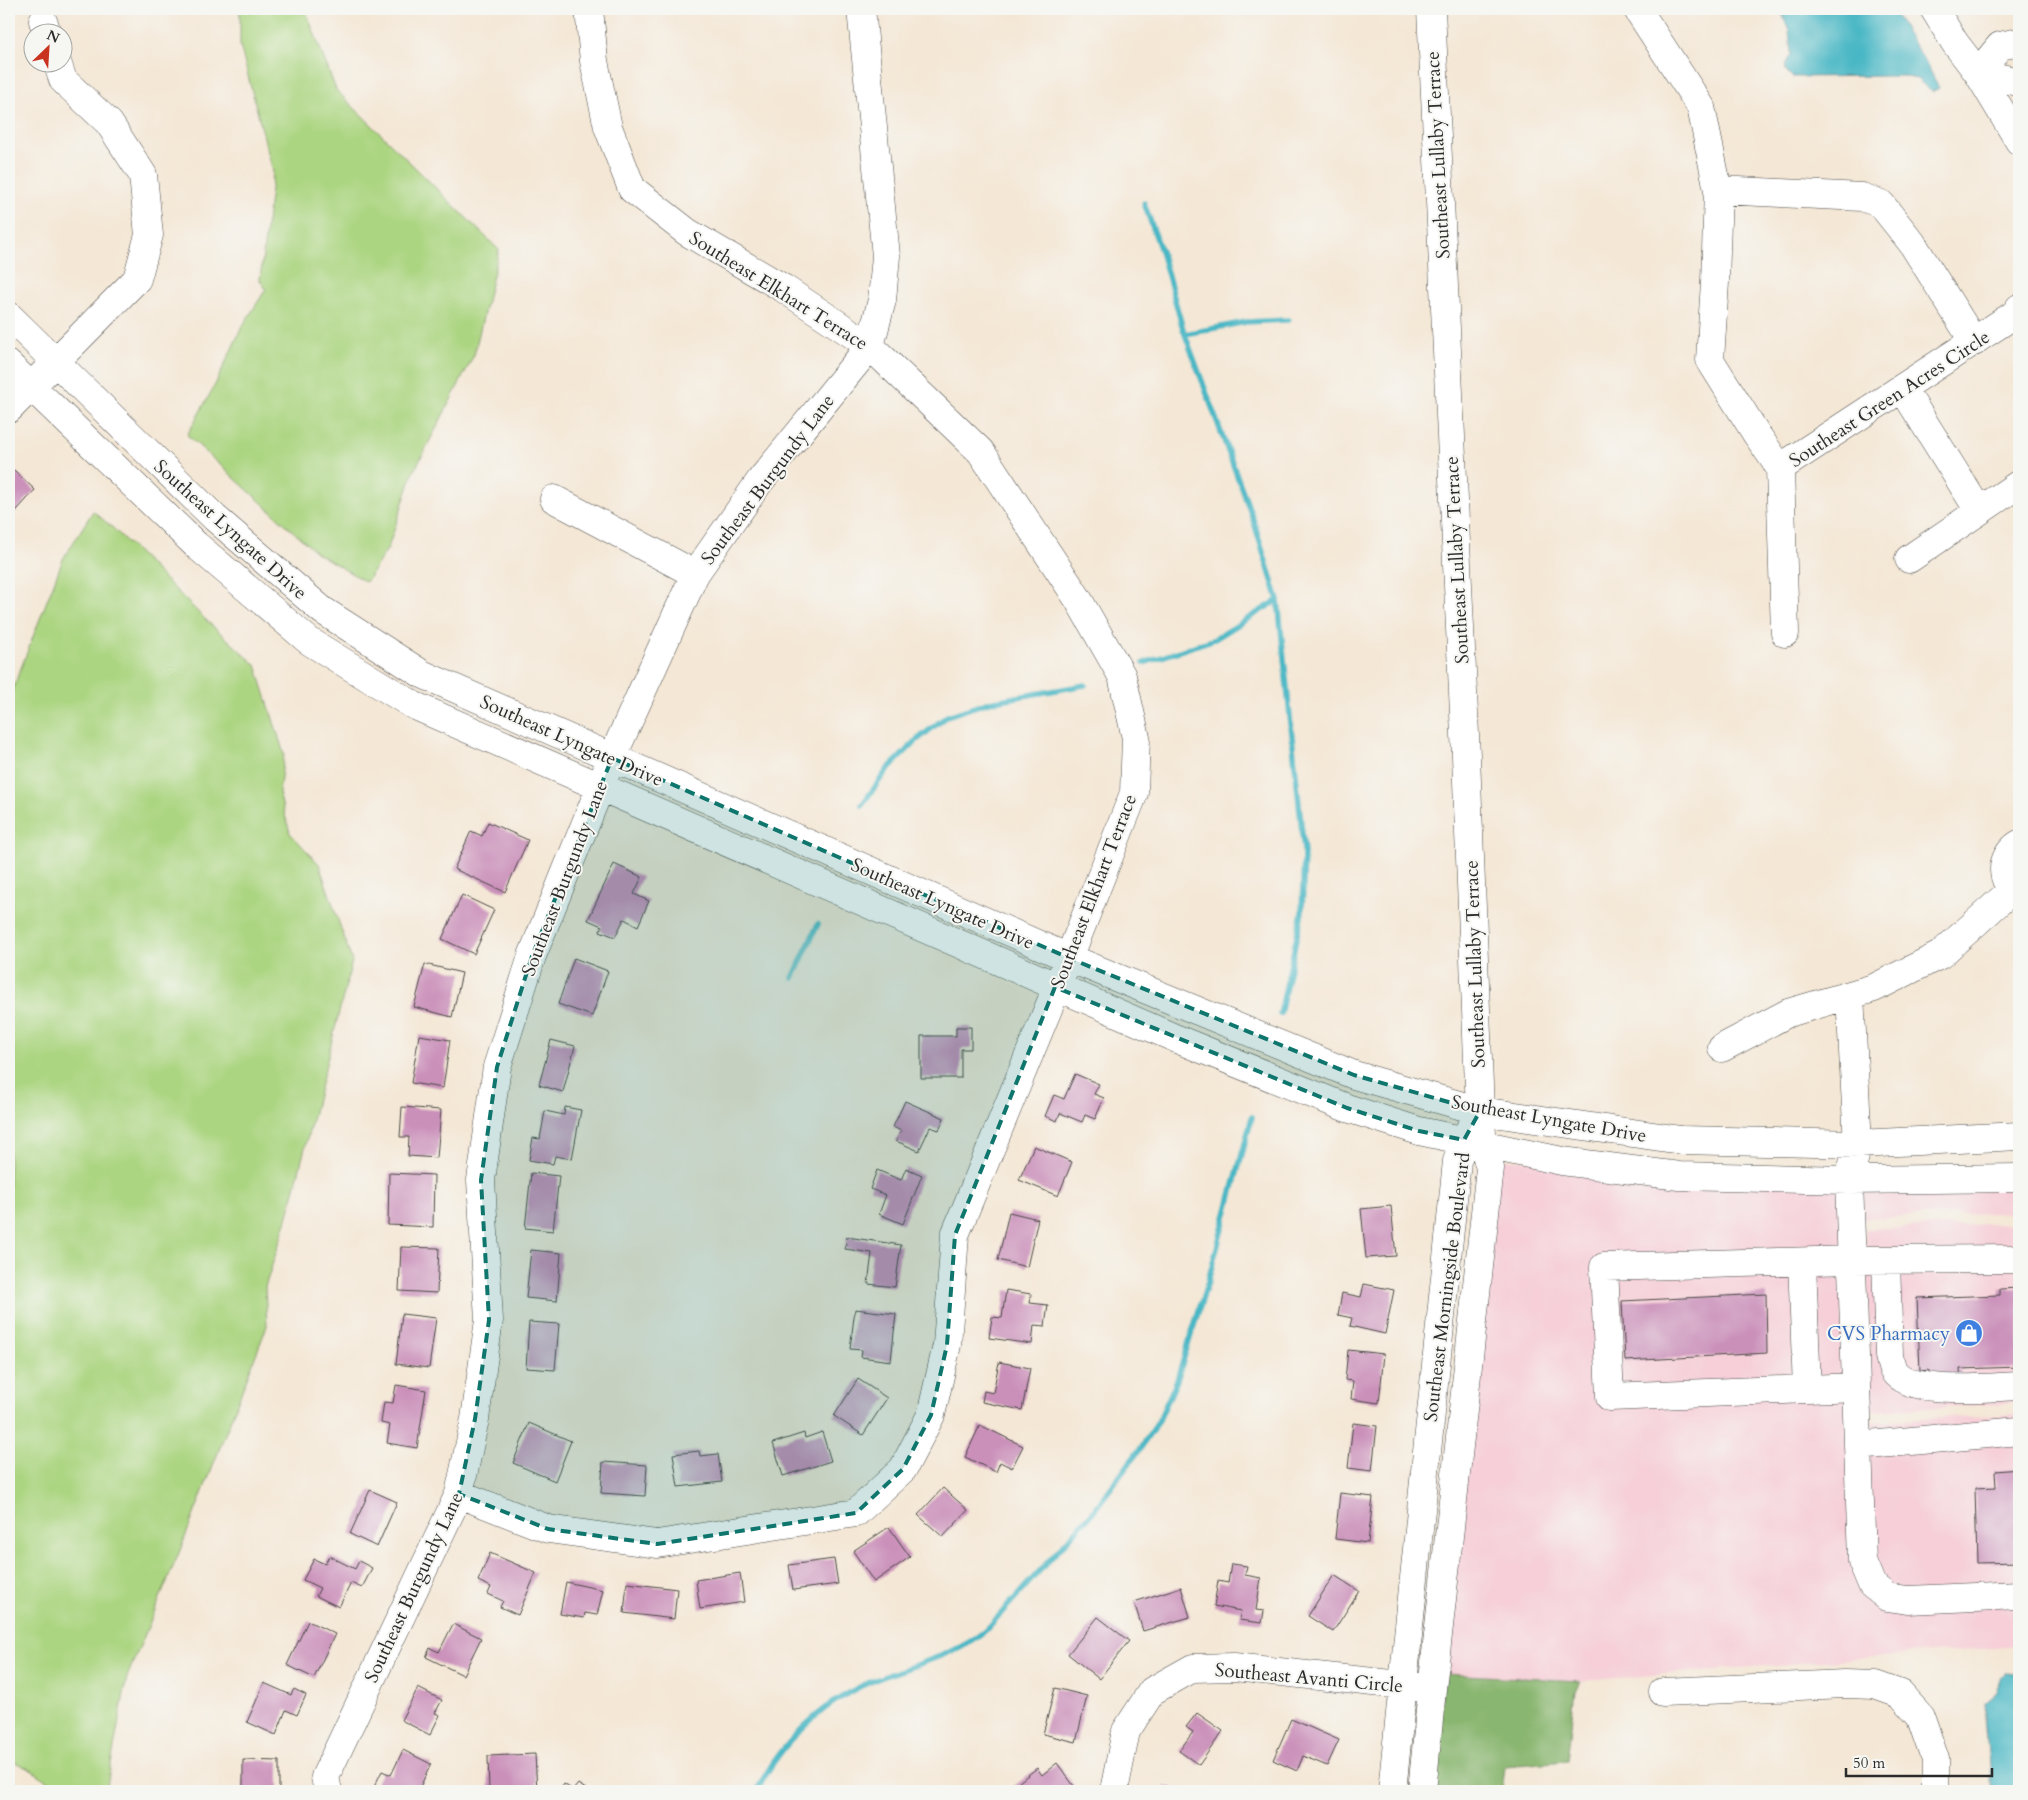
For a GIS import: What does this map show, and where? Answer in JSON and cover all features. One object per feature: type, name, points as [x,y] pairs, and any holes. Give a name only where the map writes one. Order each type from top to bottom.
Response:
[{"type":"street","name":"Southeast Elkhart Terrace","points":[[459,1494],[548,1529],[657,1544],[856,1513],[903,1468],[931,1415],[947,1345],[955,1235],[1069,958],[1134,793],[1136,738],[1122,676],[1078,599],[981,452],[870,346],[783,288],[687,232],[632,189],[608,127],[594,61],[588,9]]},
{"type":"street","name":"Southeast Burgundy Lane","points":[[328,1791],[325,1777],[459,1494],[475,1419],[489,1320],[480,1180],[497,1067],[532,956],[612,758],[695,574],[760,481],[870,346],[882,300],[886,256],[860,9]]},
{"type":"street","name":"Southeast Lullaby Terrace","points":[[1431,9],[1480,1111]]},
{"type":"street","points":[[1934,9],[1955,44],[1978,72],[2019,141]]},
{"type":"street","points":[[1638,10],[1702,107],[1718,190],[1710,360],[1780,468],[1785,633]]},
{"type":"street","points":[[1978,72],[2000,46],[2019,42]]},
{"type":"street","points":[[9,409],[137,279],[149,236],[143,175],[109,123],[63,80],[60,72]]},
{"type":"street","points":[[1978,72],[2019,82]]},
{"type":"street","points":[[1718,190],[1862,197],[1880,204],[1912,243],[1974,342]]},
{"type":"street","name":"Southeast Green Acres Circle","points":[[1780,468],[1974,342],[2015,314],[2019,308]]},
{"type":"street","name":"Southeast Lyngate Drive","points":[[9,316],[215,518],[322,610],[422,674],[1069,958],[1354,1075],[1480,1111],[1681,1140],[1858,1144],[2019,1136]]},
{"type":"street","name":"Southeast Lyngate Drive","points":[[9,365],[196,545],[310,641],[413,705],[1056,987],[1177,1039],[1347,1108],[1419,1131],[1562,1161],[1679,1176],[1848,1180],[2019,1178]]},
{"type":"street","points":[[1903,389],[1979,511]]},
{"type":"street","points":[[1909,558],[2019,484]]},
{"type":"street","points":[[554,499],[695,574]]},
{"type":"street","points":[[1722,1048],[1788,1013],[1874,988],[1940,955],[2016,893],[2007,882],[2004,864],[2007,855],[2019,844]]},
{"type":"street","points":[[1850,995],[1858,1144],[1848,1180],[1862,1561],[1872,1585],[1887,1597],[1908,1600],[2019,1595]]},
{"type":"street","name":"Southeast Morningside Boulevard","points":[[1392,1791],[1457,1161],[1474,1142],[1480,1111]]},
{"type":"street","name":"Southeast Morningside Boulevard","points":[[1422,1791],[1490,1168],[1474,1142]]},
{"type":"street","points":[[1856,1387],[1610,1397],[1604,1267],[1851,1260],[2019,1259]]},
{"type":"street","points":[[1886,1260],[1889,1356],[1891,1366],[1896,1374],[1904,1380],[1928,1387],[2019,1386]]},
{"type":"street","points":[[1802,1262],[1807,1389]]},
{"type":"street","points":[[1431,1411],[1462,1415]]},
{"type":"street","points":[[1858,1446],[2019,1431]]},
{"type":"street","name":"Southeast Avanti Circle","points":[[1114,1791],[1126,1731],[1152,1691],[1193,1668],[1234,1667],[1432,1688]]},
{"type":"street","points":[[1663,1692],[1844,1684],[1875,1685],[1900,1694],[1920,1716],[1935,1759],[1935,1791]]},
{"type":"highlighted area","points":[[612,758],[1069,958],[1354,1075],[1480,1111],[1464,1140],[1419,1131],[1347,1108],[1055,987],[955,1235],[947,1345],[931,1415],[903,1469],[856,1513],[657,1544],[548,1529],[459,1494],[475,1419],[489,1320],[481,1180],[497,1067],[532,956]]},
{"type":"shaded area","points":[[1499,1159],[2019,1189],[2019,1212],[1865,1218],[1859,1220],[1866,1421],[2019,1414],[2019,1645],[1580,1681],[1444,1674]]},
{"type":"shaded area","points":[[2019,1223],[2019,1403],[1872,1411],[1865,1229]]},
{"type":"green space","points":[[240,9],[305,9],[336,90],[499,250],[474,355],[413,473],[388,548],[366,582],[317,553],[187,435],[215,385],[242,327],[266,289],[260,280],[273,172],[240,45]]},
{"type":"green space","points":[[93,511],[113,528],[206,620],[256,665],[284,754],[279,793],[290,833],[319,864],[352,961],[287,1219],[265,1287],[267,1326],[181,1548],[127,1677],[106,1791],[60,1791],[60,1788],[9,1759],[9,699],[63,559]]},
{"type":"green space","points":[[1444,1674],[1580,1681],[1575,1691],[1567,1761],[1505,1766],[1502,1791],[1433,1791]]},
{"type":"water","points":[[1780,9],[1892,9],[1929,68],[1939,88],[1932,92],[1917,79],[1902,76],[1792,77],[1786,71],[1785,65],[1791,54],[1789,31]]},
{"type":"water","points":[[2019,1671],[2019,1791],[1991,1791],[1984,1704],[1996,1694],[2006,1672]]},
{"type":"building","points":[[14,470],[35,490],[9,519],[9,476]]},
{"type":"building","points":[[488,822],[528,840],[505,892],[454,869],[471,831],[482,836]]},
{"type":"building","points":[[614,864],[642,877],[634,894],[649,901],[638,926],[624,919],[615,937],[600,931],[602,926],[588,920]]},
{"type":"building","points":[[462,895],[494,910],[474,954],[442,939]]},
{"type":"building","points":[[574,958],[608,971],[592,1016],[558,1004]]},
{"type":"building","points":[[425,964],[462,973],[452,1017],[414,1007]]},
{"type":"building","points":[[956,1027],[971,1027],[971,1049],[961,1049],[961,1078],[921,1078],[921,1036],[956,1036]]},
{"type":"building","points":[[419,1035],[450,1040],[443,1088],[411,1083]]},
{"type":"building","points":[[551,1040],[575,1046],[563,1092],[539,1085]]},
{"type":"building","points":[[1075,1074],[1099,1084],[1094,1094],[1104,1098],[1095,1119],[1085,1115],[1082,1122],[1060,1113],[1057,1121],[1045,1116],[1054,1095],[1064,1099]]},
{"type":"building","points":[[905,1101],[944,1118],[939,1130],[930,1127],[919,1151],[896,1141],[901,1131],[893,1127]]},
{"type":"building","points":[[402,1107],[441,1110],[437,1158],[408,1156],[409,1137],[400,1137]]},
{"type":"building","points":[[565,1107],[581,1110],[572,1159],[555,1156],[553,1164],[529,1160],[533,1138],[540,1139],[545,1111],[564,1115]]},
{"type":"building","points":[[1034,1146],[1072,1162],[1058,1196],[1019,1180]]},
{"type":"building","points":[[906,1168],[922,1175],[903,1224],[879,1214],[886,1195],[870,1189],[877,1170],[901,1180]]},
{"type":"building","points":[[389,1173],[434,1175],[433,1227],[388,1225]]},
{"type":"building","points":[[531,1173],[559,1176],[553,1231],[525,1228]]},
{"type":"building","points":[[1391,1206],[1396,1256],[1366,1258],[1361,1209]]},
{"type":"building","points":[[1009,1212],[1038,1219],[1027,1267],[998,1260]]},
{"type":"building","points":[[847,1237],[901,1245],[895,1287],[868,1284],[872,1253],[845,1249]]},
{"type":"building","points":[[401,1247],[439,1248],[437,1293],[399,1291]]},
{"type":"building","points":[[531,1250],[561,1253],[557,1301],[526,1298]]},
{"type":"building","points":[[1364,1284],[1394,1290],[1385,1334],[1350,1326],[1352,1318],[1338,1315],[1342,1293],[1361,1297]]},
{"type":"building","name":"CVS Pharmacy","points":[[2019,1288],[2019,1367],[1960,1369],[1961,1384],[1930,1385],[1929,1370],[1920,1371],[1917,1298],[2000,1295],[2000,1289]]},
{"type":"building","points":[[1006,1290],[1031,1294],[1030,1303],[1048,1305],[1045,1326],[1034,1325],[1032,1344],[989,1338],[992,1317],[1002,1318]]},
{"type":"building","points":[[1766,1294],[1767,1353],[1625,1361],[1622,1301]]},
{"type":"building","points":[[855,1309],[896,1314],[891,1361],[861,1357],[862,1350],[850,1349]]},
{"type":"building","points":[[402,1314],[436,1318],[429,1368],[396,1364]]},
{"type":"building","points":[[529,1322],[559,1324],[555,1370],[526,1368]]},
{"type":"building","points":[[1348,1350],[1384,1354],[1379,1403],[1351,1399],[1353,1381],[1345,1380]]},
{"type":"building","points":[[999,1362],[1030,1368],[1022,1410],[982,1402],[984,1391],[993,1393]]},
{"type":"building","points":[[858,1379],[887,1398],[863,1435],[834,1416]]},
{"type":"building","points":[[396,1385],[426,1390],[417,1448],[387,1443],[390,1425],[381,1423],[384,1402],[393,1403]]},
{"type":"building","points":[[529,1423],[571,1441],[555,1481],[513,1463]]},
{"type":"building","points":[[1353,1423],[1377,1426],[1372,1471],[1348,1468]]},
{"type":"building","points":[[980,1425],[1023,1446],[1012,1468],[1000,1462],[996,1472],[965,1457]]},
{"type":"building","points":[[822,1432],[831,1461],[783,1476],[773,1443],[804,1433],[805,1438]]},
{"type":"building","points":[[699,1451],[700,1456],[718,1454],[722,1482],[678,1487],[673,1454]]},
{"type":"building","points":[[603,1462],[647,1465],[645,1496],[601,1493]]},
{"type":"building","points":[[2019,1469],[2019,1562],[1977,1563],[1975,1488],[1996,1487],[1995,1471]]},
{"type":"building","points":[[943,1488],[968,1510],[943,1537],[918,1515]]},
{"type":"building","points":[[370,1490],[397,1502],[377,1547],[350,1534]]},
{"type":"building","points":[[1340,1493],[1373,1497],[1368,1543],[1335,1539]]},
{"type":"building","points":[[889,1527],[910,1557],[874,1582],[853,1551]]},
{"type":"building","points":[[490,1553],[536,1573],[518,1615],[500,1607],[503,1601],[488,1594],[491,1587],[478,1581]]},
{"type":"building","points":[[329,1556],[355,1569],[359,1561],[372,1568],[362,1588],[351,1583],[339,1607],[316,1596],[320,1588],[303,1580],[314,1559],[325,1564]]},
{"type":"building","points":[[834,1559],[838,1584],[793,1590],[789,1565]]},
{"type":"building","points":[[1231,1564],[1247,1566],[1245,1575],[1261,1578],[1256,1610],[1264,1611],[1262,1623],[1239,1620],[1241,1611],[1214,1606],[1218,1581],[1228,1583]]},
{"type":"building","points":[[740,1573],[744,1602],[700,1609],[696,1580]]},
{"type":"building","points":[[1334,1575],[1359,1591],[1333,1632],[1308,1616]]},
{"type":"building","points":[[566,1582],[603,1590],[597,1615],[585,1613],[584,1618],[560,1614]]},
{"type":"building","points":[[627,1583],[677,1589],[674,1619],[624,1613]]},
{"type":"building","points":[[1181,1587],[1190,1617],[1143,1631],[1134,1602]]},
{"type":"building","points":[[1098,1617],[1129,1641],[1099,1679],[1068,1654]]},
{"type":"building","points":[[308,1621],[335,1634],[314,1678],[287,1665]]},
{"type":"building","points":[[453,1624],[481,1638],[463,1675],[426,1657],[430,1648],[439,1652]]},
{"type":"building","points":[[264,1683],[291,1695],[294,1689],[306,1695],[297,1715],[286,1710],[276,1735],[247,1722]]},
{"type":"building","points":[[418,1688],[442,1700],[435,1713],[440,1715],[430,1735],[401,1720]]},
{"type":"building","points":[[1055,1688],[1087,1696],[1076,1742],[1043,1734]]},
{"type":"building","points":[[1197,1713],[1223,1731],[1199,1765],[1179,1751],[1193,1732],[1186,1727]]},
{"type":"building","points":[[1291,1719],[1339,1740],[1327,1766],[1303,1756],[1297,1771],[1273,1760]]},
{"type":"building","points":[[403,1750],[431,1764],[418,1791],[392,1791],[387,1789],[386,1791],[372,1791],[382,1771],[391,1775]]},
{"type":"building","points":[[535,1754],[537,1791],[489,1791],[488,1756]]},
{"type":"building","points":[[243,1760],[279,1761],[279,1791],[243,1791]]},
{"type":"building","points":[[1057,1763],[1074,1786],[1067,1791],[1009,1790],[1037,1768],[1042,1775]]},
{"type":"building","points":[[564,1784],[573,1790],[578,1784],[589,1791],[559,1791]]},
{"type":"building","points":[[1165,1786],[1185,1791],[1164,1791]]},
{"type":"waterway","points":[[1144,203],[1161,251],[1183,329],[1253,519],[1278,600],[1304,852],[1302,912],[1280,1014]]},
{"type":"waterway","points":[[1185,334],[1246,322],[1288,320]]},
{"type":"waterway","points":[[1144,663],[1215,639],[1278,600]]},
{"type":"waterway","points":[[862,805],[887,770],[917,740],[947,716],[989,702],[1085,685]]},
{"type":"waterway","points":[[793,978],[818,924]]},
{"type":"waterway","points":[[757,1791],[779,1755],[792,1739],[824,1709],[860,1687],[949,1652],[974,1639],[986,1630],[1092,1513],[1140,1449],[1158,1422],[1177,1380],[1208,1281],[1252,1117]]},
{"type":"place","name":"CVS Pharmacy","points":[[1969,1333]]}]
